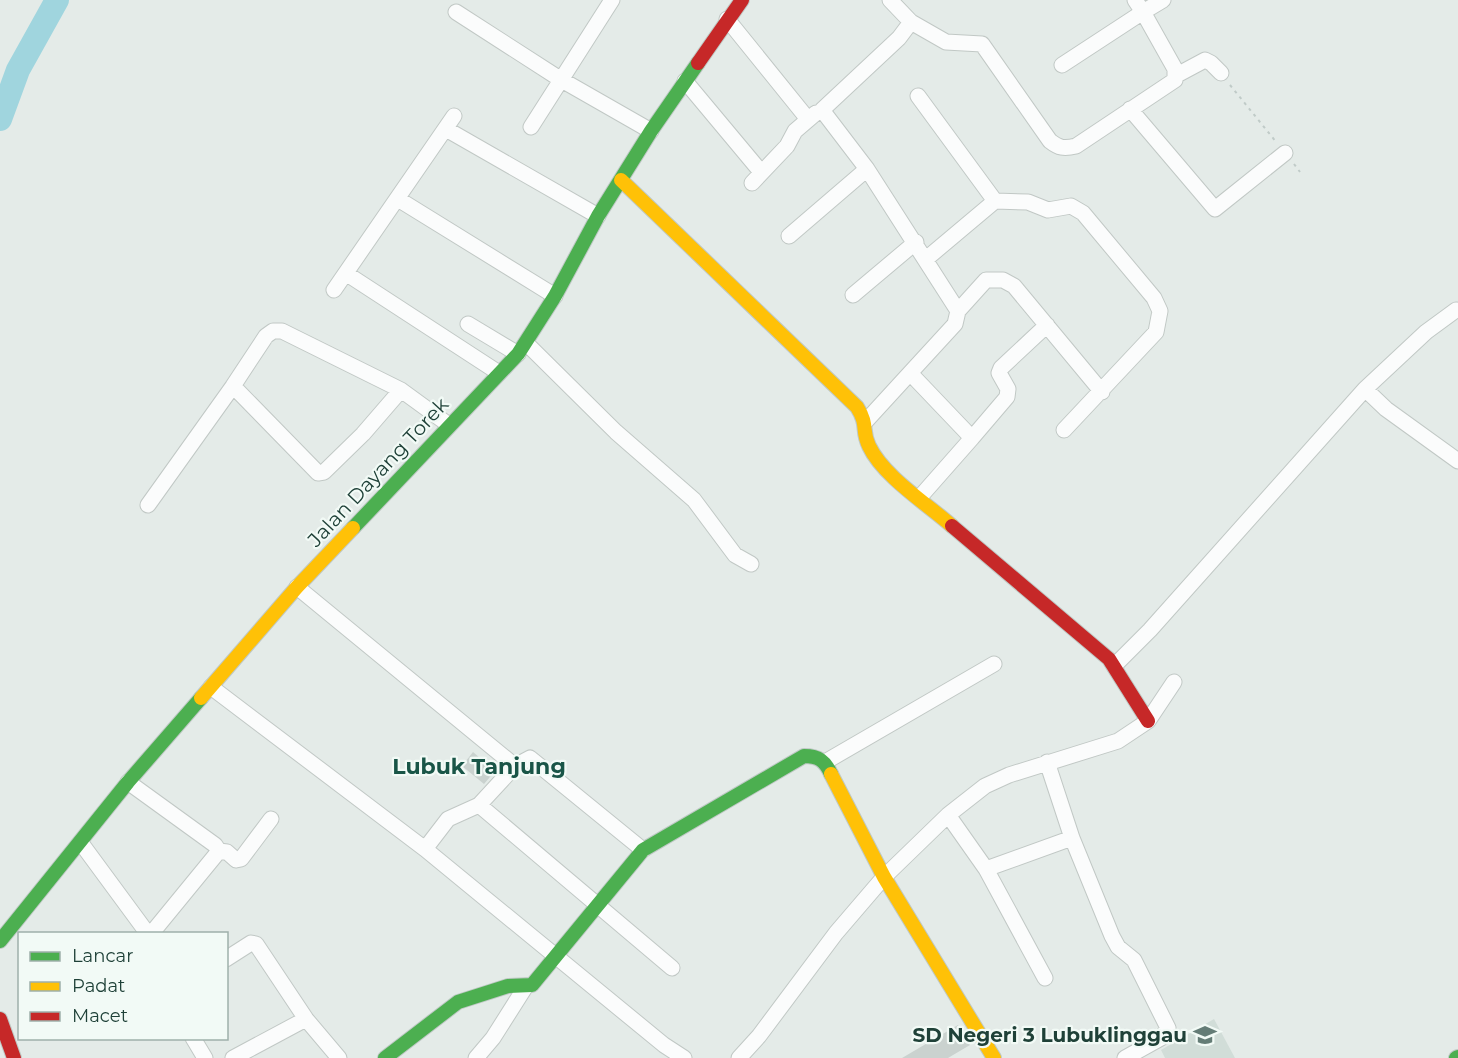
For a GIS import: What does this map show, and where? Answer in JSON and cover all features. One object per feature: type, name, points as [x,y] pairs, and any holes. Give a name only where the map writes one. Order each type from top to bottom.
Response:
[{"type":"street","points":[[531,127],[612,0]]},
{"type":"street","name":"Jalan Dayang Torek","points":[[0,941],[128,782],[297,587],[522,348],[555,296],[598,216],[651,131],[742,0]]},
{"type":"street","points":[[891,0],[911,22],[946,42],[982,44],[1050,141],[1058,147],[1076,146],[1175,80],[1177,75],[1204,60],[1211,63],[1221,73]]},
{"type":"street","points":[[1062,65],[1139,6],[1163,0]]},
{"type":"street","points":[[1139,6],[1177,75]]},
{"type":"street","points":[[456,12],[560,79],[651,131]]},
{"type":"street","points":[[727,19],[807,118]]},
{"type":"street","points":[[685,81],[757,178],[787,146],[795,131],[807,118],[822,110],[911,22]]},
{"type":"street","points":[[918,96],[995,201]]},
{"type":"street","points":[[1130,109],[1215,209],[1285,153]]},
{"type":"street","points":[[822,110],[867,169],[916,242],[958,311]]},
{"type":"street","points":[[334,290],[450,122],[598,216]]},
{"type":"street","points":[[789,236],[867,169]]},
{"type":"street","points":[[621,180],[741,292],[857,406],[866,421],[865,436],[869,447],[887,470],[1081,632],[1114,666],[1148,721]]},
{"type":"street","points":[[398,199],[555,296]]},
{"type":"street","points":[[926,259],[995,201],[1028,202],[1048,210],[1071,206],[1077,208],[1154,298],[1160,311],[1156,332],[1064,430]]},
{"type":"street","points":[[854,296],[916,242]]},
{"type":"street","points":[[347,274],[499,373]]},
{"type":"street","points":[[866,421],[955,324],[958,311],[986,280],[1003,280],[1014,285],[1102,392]]},
{"type":"street","points":[[1114,666],[1150,630],[1365,389],[1426,332],[1456,310]]},
{"type":"street","points":[[468,324],[522,348],[694,500],[735,555],[750,564]]},
{"type":"street","points":[[920,498],[1007,397],[1008,389],[999,373],[1001,368],[1047,326]]},
{"type":"street","points":[[148,505],[267,336],[273,331],[282,331],[401,390],[449,425]]},
{"type":"street","points":[[910,373],[972,438]]},
{"type":"street","points":[[233,386],[318,473],[324,472],[363,434],[401,390]]},
{"type":"street","points":[[1365,389],[1386,409],[1458,461]]},
{"type":"street","points":[[297,587],[515,766]]},
{"type":"street","points":[[825,762],[993,664]]},
{"type":"street","points":[[738,1058],[759,1036],[836,933],[884,877],[948,815],[985,786],[1047,762],[1118,741],[1148,721],[1174,682]]},
{"type":"street","points":[[212,687],[424,849],[684,1058]]},
{"type":"street","points":[[385,1058],[458,1002],[508,986],[526,986],[536,982],[643,850],[804,756],[814,756],[825,762],[884,877],[994,1058]]},
{"type":"street","points":[[424,849],[448,819],[479,805],[524,759],[535,759],[643,850]]},
{"type":"street","points":[[1047,762],[1072,838],[1112,936],[1118,947],[1134,960],[1168,1028],[1161,1038],[1125,1058]]},
{"type":"street","points":[[128,782],[215,845],[219,851],[240,860],[271,819]]},
{"type":"street","points":[[479,805],[672,969]]},
{"type":"street","points":[[948,815],[986,869],[1045,978]]},
{"type":"street","points":[[986,869],[1072,838]]},
{"type":"street","points":[[81,843],[149,932]]},
{"type":"street","points":[[151,932],[219,851]]},
{"type":"street","points":[[228,958],[251,943],[256,944],[306,1019],[339,1058]]},
{"type":"street","points":[[485,1055],[526,986]]},
{"type":"street","points":[[0,1019],[14,1058]]},
{"type":"street","points":[[233,1058],[306,1019]]},
{"type":"street","points":[[194,1040],[205,1058]]},
{"type":"path","points":[[1221,73],[1300,172]]},
{"type":"shaded area","name":"SD Negeri 3 Lubuklinggau","points":[[1214,1019],[1235,1058],[1165,1058],[1161,1050]]},
{"type":"building","points":[[473,752],[495,771],[484,784],[462,766]]},
{"type":"building","points":[[958,1025],[970,1045],[948,1058],[902,1058]]},
{"type":"waterway","points":[[0,119],[18,70],[57,0]]},
{"type":"traffic: fast","points":[[353,528],[518,354],[555,296],[598,216],[651,131],[698,63]]},
{"type":"traffic: fast","points":[[0,941],[128,782],[201,698]]},
{"type":"traffic: fast","points":[[385,1058],[458,1002],[508,986],[532,985],[643,850],[804,756],[821,760],[831,774]]},
{"type":"traffic: slow","points":[[621,180],[857,407],[863,419],[869,446],[884,468],[952,526]]},
{"type":"traffic: slow","points":[[201,698],[297,587],[353,528]]},
{"type":"traffic: slow","points":[[831,774],[884,877],[994,1058]]},
{"type":"traffic: jam","points":[[698,63],[742,0]]},
{"type":"traffic: jam","points":[[952,526],[1109,659],[1148,721]]},
{"type":"traffic: jam","points":[[0,1019],[14,1058]]},
{"type":"place","name":"SD Negeri 3 Lubuklinggau","points":[[1205,1035]]},
{"type":"district","name":"Lubuk Tanjung","points":[[479,766]]}]
